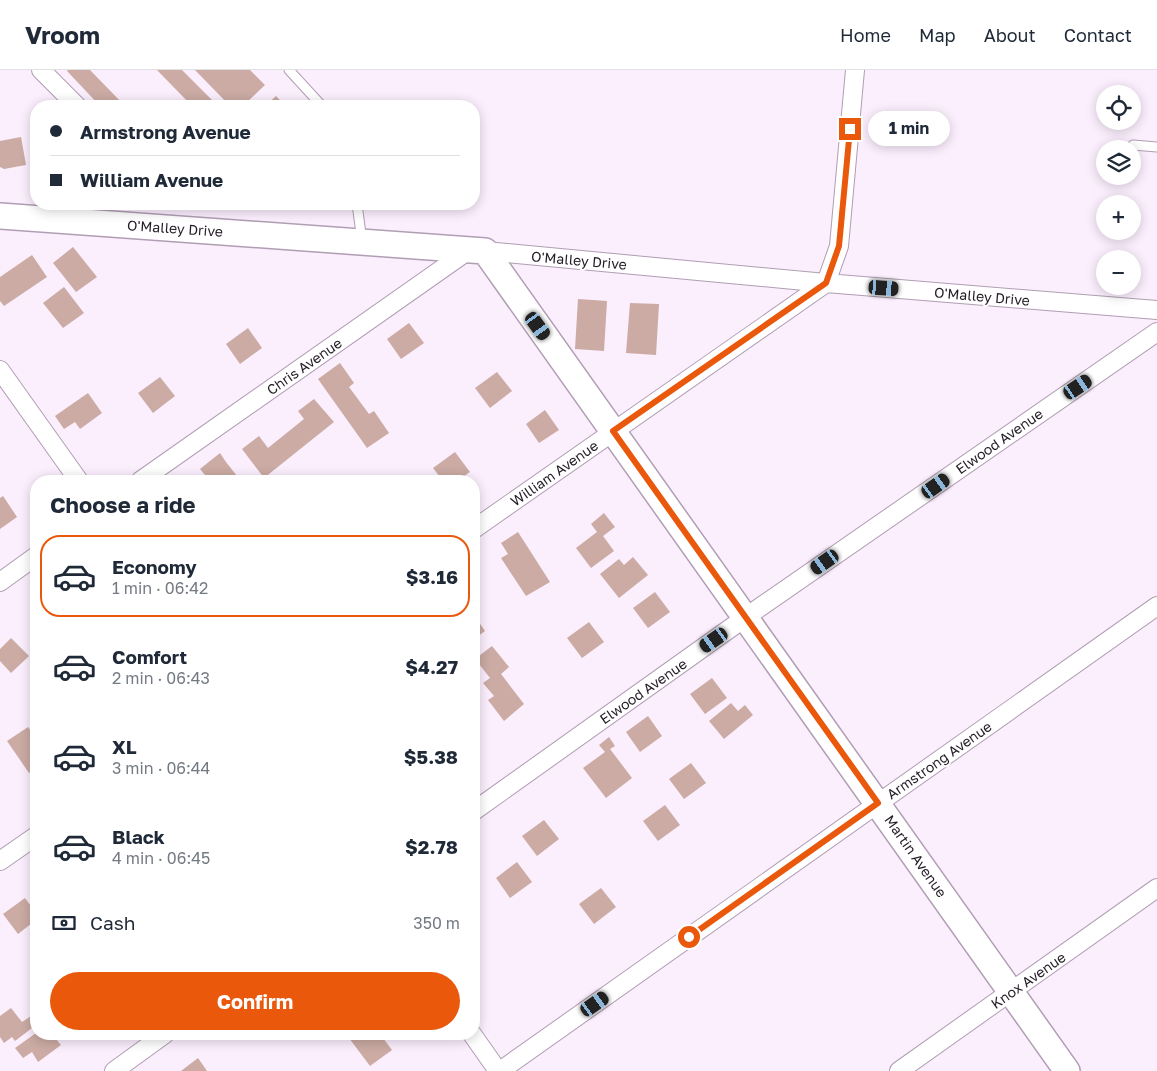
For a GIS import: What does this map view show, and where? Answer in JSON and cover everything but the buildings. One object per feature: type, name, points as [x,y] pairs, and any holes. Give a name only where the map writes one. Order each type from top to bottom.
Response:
[{"type":"street","points":[[41,70],[71,100]]},
{"type":"street","points":[[826,283],[839,246],[855,70]]},
{"type":"street","name":"O'Malley Drive","points":[[0,216],[477,251],[826,283],[1157,310]]},
{"type":"street","name":"Martin Avenue","points":[[477,251],[613,431],[1012,992],[1066,1071]]},
{"type":"street","name":"Chris Avenue","points":[[149,475],[477,251]]},
{"type":"street","name":"William Avenue","points":[[480,525],[826,283]]},
{"type":"street","name":"Elwood Avenue","points":[[480,807],[746,617],[1157,332]]},
{"type":"street","points":[[0,370],[75,475]]},
{"type":"street","points":[[0,582],[30,560]]},
{"type":"street","name":"Armstrong Avenue","points":[[499,1071],[1157,606]]},
{"type":"street","points":[[0,861],[30,840]]},
{"type":"street","name":"Knox Avenue","points":[[898,1071],[1157,888]]},
{"type":"street","points":[[114,1071],[157,1040]]},
{"type":"street","points":[[476,1040],[499,1071]]},
{"type":"lane","points":[[289,70],[316,100]]},
{"type":"lane","points":[[1141,146],[1157,147]]},
{"type":"lane","points":[[358,210],[362,242]]},
{"type":"route","points":[[689,937],[878,803],[613,431],[826,283],[839,246],[850,129]]}]
